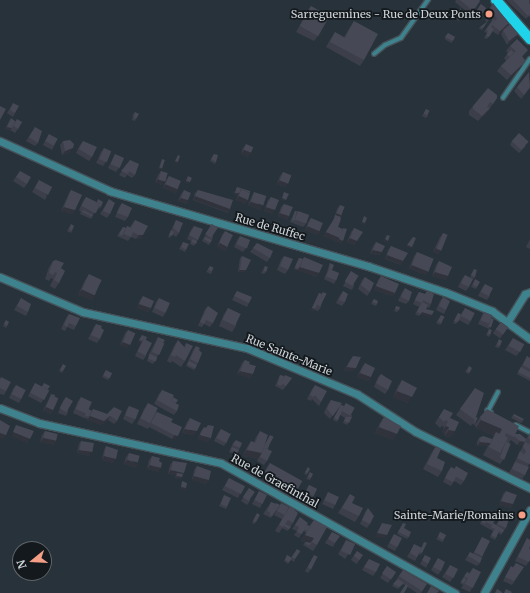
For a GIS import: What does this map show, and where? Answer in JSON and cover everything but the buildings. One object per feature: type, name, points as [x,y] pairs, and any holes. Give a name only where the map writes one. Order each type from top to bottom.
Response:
[{"type":"main road","points":[[496,0],[530,39]]},
{"type":"street","name":"Rue de Ruffec","points":[[0,141],[110,191],[368,266],[485,308],[508,321],[530,340]]},
{"type":"street","name":"Rue Sainte-Marie","points":[[0,277],[84,312],[247,348],[357,394],[416,432],[530,488]]},
{"type":"street","points":[[508,321],[525,294],[530,292]]},
{"type":"street","name":"Rue de Graefinthal","points":[[0,408],[39,422],[221,463],[455,593]]},
{"type":"street","points":[[484,593],[530,510]]},
{"type":"lane","points":[[374,54],[385,45],[401,38],[428,0]]},
{"type":"lane","points":[[503,98],[530,59]]},
{"type":"lane","points":[[495,415],[488,411],[498,392]]},
{"type":"lane","points":[[509,422],[530,432]]},
{"type":"place","name":"Sarreguemines - Rue de Deux Ponts","points":[[489,14]]},
{"type":"place","name":"Sainte-Marie/Romains","points":[[522,515]]}]
